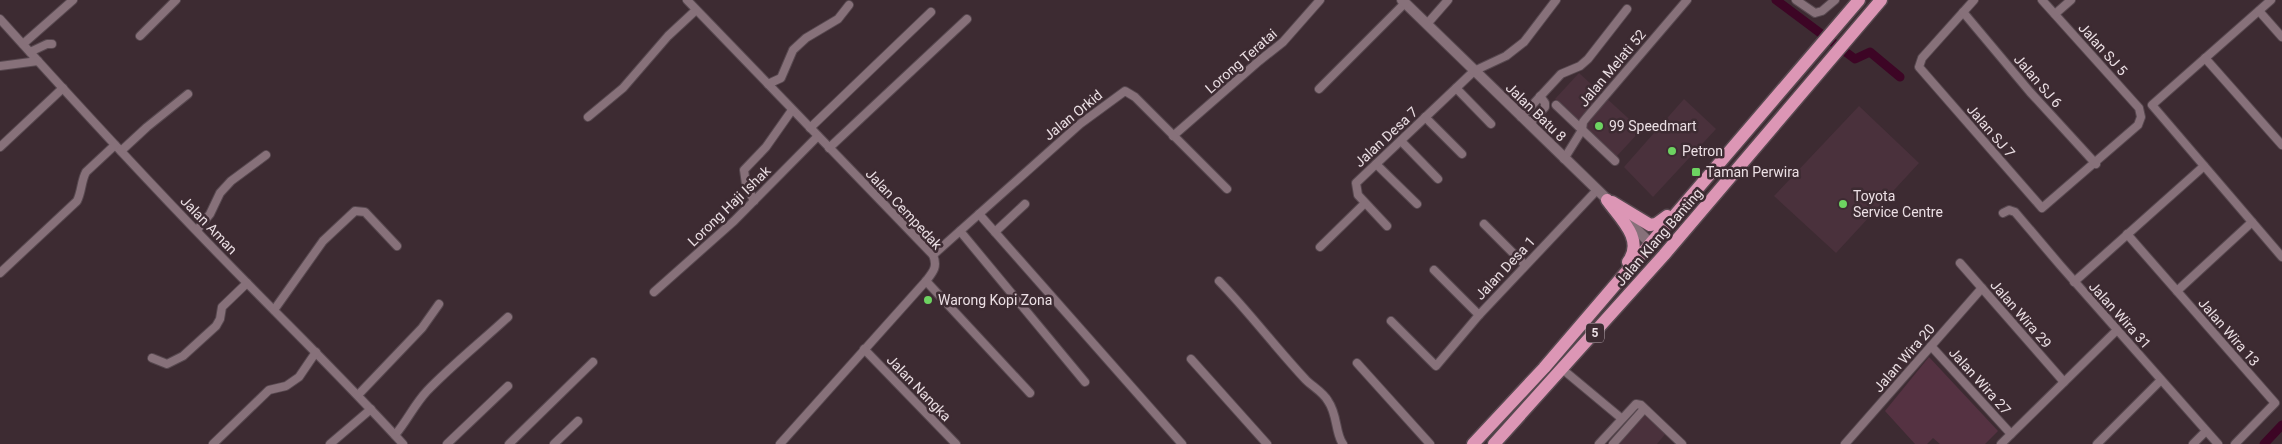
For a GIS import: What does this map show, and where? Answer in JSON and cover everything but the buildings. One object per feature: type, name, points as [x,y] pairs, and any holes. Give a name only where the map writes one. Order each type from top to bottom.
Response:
[{"type":"highway","name":"Jalan Klang Banting","points":[[1473,444],[1577,329],[1859,0]]},
{"type":"highway","name":"Jalan Klang Banting","points":[[1494,444],[1694,221],[1852,37],[1881,0]]},
{"type":"highway","points":[[1607,200],[1643,223],[1656,224],[1718,164]]},
{"type":"highway","points":[[1577,329],[1634,252],[1635,241],[1607,200]]},
{"type":"highway","points":[[1593,335],[1608,310],[1647,265],[1651,255],[1650,243],[1659,244],[1668,241],[1685,221],[1694,221]]},
{"type":"street","points":[[23,44],[73,0]]},
{"type":"street","points":[[140,36],[176,0]]},
{"type":"street","points":[[588,117],[623,88],[692,5],[700,0]]},
{"type":"street","name":"Lorong Teratai","points":[[1173,136],[1259,61],[1278,48],[1320,0]]},
{"type":"street","points":[[1427,24],[1448,0]]},
{"type":"street","name":"Jalan Desa 7","points":[[1387,226],[1364,204],[1358,195],[1356,183],[1474,71],[1506,56],[1524,42],[1556,0]]},
{"type":"street","name":"Jalan Melati 52","points":[[1564,159],[1582,130],[1583,122],[1593,109],[1687,0]]},
{"type":"street","points":[[1796,0],[1815,13],[1822,11],[1835,0]]},
{"type":"street","points":[[1963,12],[1974,0]]},
{"type":"street","name":"Jalan SJ 5","points":[[2042,0],[2139,108],[2141,117],[2138,126],[2096,164]]},
{"type":"street","points":[[2055,14],[2071,0]]},
{"type":"street","points":[[2271,0],[2152,104],[2282,257]]},
{"type":"street","points":[[1319,89],[1404,1]]},
{"type":"street","name":"Jalan Batu 8","points":[[1404,1],[1650,243]]},
{"type":"street","name":"Jalan Cempedak","points":[[692,5],[934,255],[936,266],[926,281],[780,444]]},
{"type":"street","points":[[768,84],[781,78],[793,50],[806,38],[838,19],[850,5]]},
{"type":"street","points":[[1525,120],[1545,106],[1546,103],[1540,96],[1561,74],[1580,66],[1588,59],[1627,9]]},
{"type":"street","points":[[2259,11],[2282,36]]},
{"type":"street","points":[[810,128],[931,12]]},
{"type":"street","name":"Jalan SJ 7","points":[[1963,12],[1919,62],[1922,71],[2042,208],[2096,164]]},
{"type":"street","name":"Jalan SJ 6","points":[[1963,12],[2030,92],[2096,164]]},
{"type":"street","name":"Jalan Aman","points":[[0,19],[115,145],[247,283],[358,395],[403,444]]},
{"type":"street","points":[[829,148],[967,19]]},
{"type":"street","points":[[30,52],[47,44],[52,44]]},
{"type":"street","points":[[2205,58],[2282,145]]},
{"type":"street","points":[[0,66],[38,61]]},
{"type":"street","points":[[0,147],[63,88]]},
{"type":"street","points":[[1456,88],[1491,124]]},
{"type":"street","name":"Jalan Orkid","points":[[934,255],[1080,124],[1122,92],[1128,92],[1135,97],[1228,189]]},
{"type":"street","points":[[121,151],[147,126],[188,94]]},
{"type":"street","points":[[1556,105],[1615,161]]},
{"type":"street","points":[[754,201],[746,184],[744,170],[746,165],[766,146],[792,110]]},
{"type":"street","points":[[1425,117],[1462,154]]},
{"type":"street","name":"Lorong Haji Ishak","points":[[654,292],[754,201],[818,136]]},
{"type":"street","points":[[1400,141],[1438,179]]},
{"type":"street","points":[[0,273],[77,201],[81,194],[83,177],[115,145]]},
{"type":"street","points":[[197,230],[210,214],[220,193],[231,181],[266,155]]},
{"type":"street","points":[[1376,164],[1416,204]]},
{"type":"street","points":[[2074,282],[2204,166]]},
{"type":"street","name":"Jalan Desa 1","points":[[1391,321],[1436,366],[1479,315],[1597,190]]},
{"type":"street","points":[[995,232],[1025,204]]},
{"type":"street","points":[[1320,247],[1364,204]]},
{"type":"street","name":"Jalan Wira 31","points":[[2003,213],[2009,210],[2015,212],[2074,282],[2218,444]]},
{"type":"street","points":[[274,310],[323,241],[355,211],[365,212],[397,246]]},
{"type":"street","points":[[979,214],[1182,444]]},
{"type":"street","points":[[2177,291],[2252,222]]},
{"type":"street","points":[[1484,224],[1525,265]]},
{"type":"street","points":[[960,231],[1086,382]]},
{"type":"street","name":"Jalan Wira 13","points":[[2127,234],[2275,403],[2236,444]]},
{"type":"street","name":"Jalan Wira 29","points":[[1960,262],[2064,382]]},
{"type":"street","points":[[1434,270],[1479,315]]},
{"type":"street","points":[[926,281],[1030,393]]},
{"type":"street","points":[[1219,281],[1248,311],[1307,381],[1328,400],[1337,417],[1339,438],[1343,444]]},
{"type":"street","points":[[152,358],[167,364],[183,356],[216,326],[220,319],[222,307],[247,283]]},
{"type":"street","name":"Jalan Wira 20","points":[[1845,444],[1982,288]]},
{"type":"street","points":[[358,395],[422,328],[438,304]]},
{"type":"street","points":[[395,435],[407,422],[413,407],[426,392],[508,317]]},
{"type":"street","points":[[2001,444],[2117,330]]},
{"type":"street","name":"Jalan Wira 27","points":[[1931,346],[2011,434]]},
{"type":"street","name":"Jalan Nangka","points":[[864,349],[956,444]]},
{"type":"street","points":[[213,444],[269,390],[286,386],[300,377],[316,352]]},
{"type":"street","points":[[1192,359],[1267,444]]},
{"type":"street","points":[[509,444],[593,362]]},
{"type":"street","points":[[1356,363],[1430,444]]},
{"type":"street","points":[[1562,368],[1621,418]]},
{"type":"street","points":[[2097,444],[2161,380]]},
{"type":"street","points":[[447,444],[508,386]]},
{"type":"street","points":[[1599,444],[1634,405],[1641,405],[1682,444]]},
{"type":"street","points":[[1613,444],[1644,408]]},
{"type":"street","points":[[330,444],[371,409]]},
{"type":"street","points":[[554,444],[578,421]]},
{"type":"street","points":[[2193,444],[2206,431]]},
{"type":"shaded area","points":[[1579,73],[1641,130],[1616,157],[1555,99]]},
{"type":"shaded area","points":[[1684,99],[1716,129],[1653,197],[1624,167]]},
{"type":"shaded area","points":[[1859,106],[1919,163],[1836,253],[1774,196]]},
{"type":"shaded area","points":[[1929,357],[1998,431],[1985,444],[1940,444],[1933,438],[1927,444],[1915,444],[1885,411]]},
{"type":"shaded area","points":[[1645,413],[1666,433],[1657,444],[1617,444]]},
{"type":"waterway","points":[[1776,0],[1855,59],[1870,52],[1900,77]]},
{"type":"waterway","points":[[2264,444],[2282,425]]},
{"type":"place","name":"99 Speedmart","points":[[1599,126]]},
{"type":"place","name":"Petron","points":[[1672,151]]},
{"type":"place","name":"Taman Perwira","points":[[1696,172]]},
{"type":"place","name":"Toyota Service Centre","points":[[1843,204]]},
{"type":"place","name":"Warong Kopi Zona","points":[[928,300]]}]
